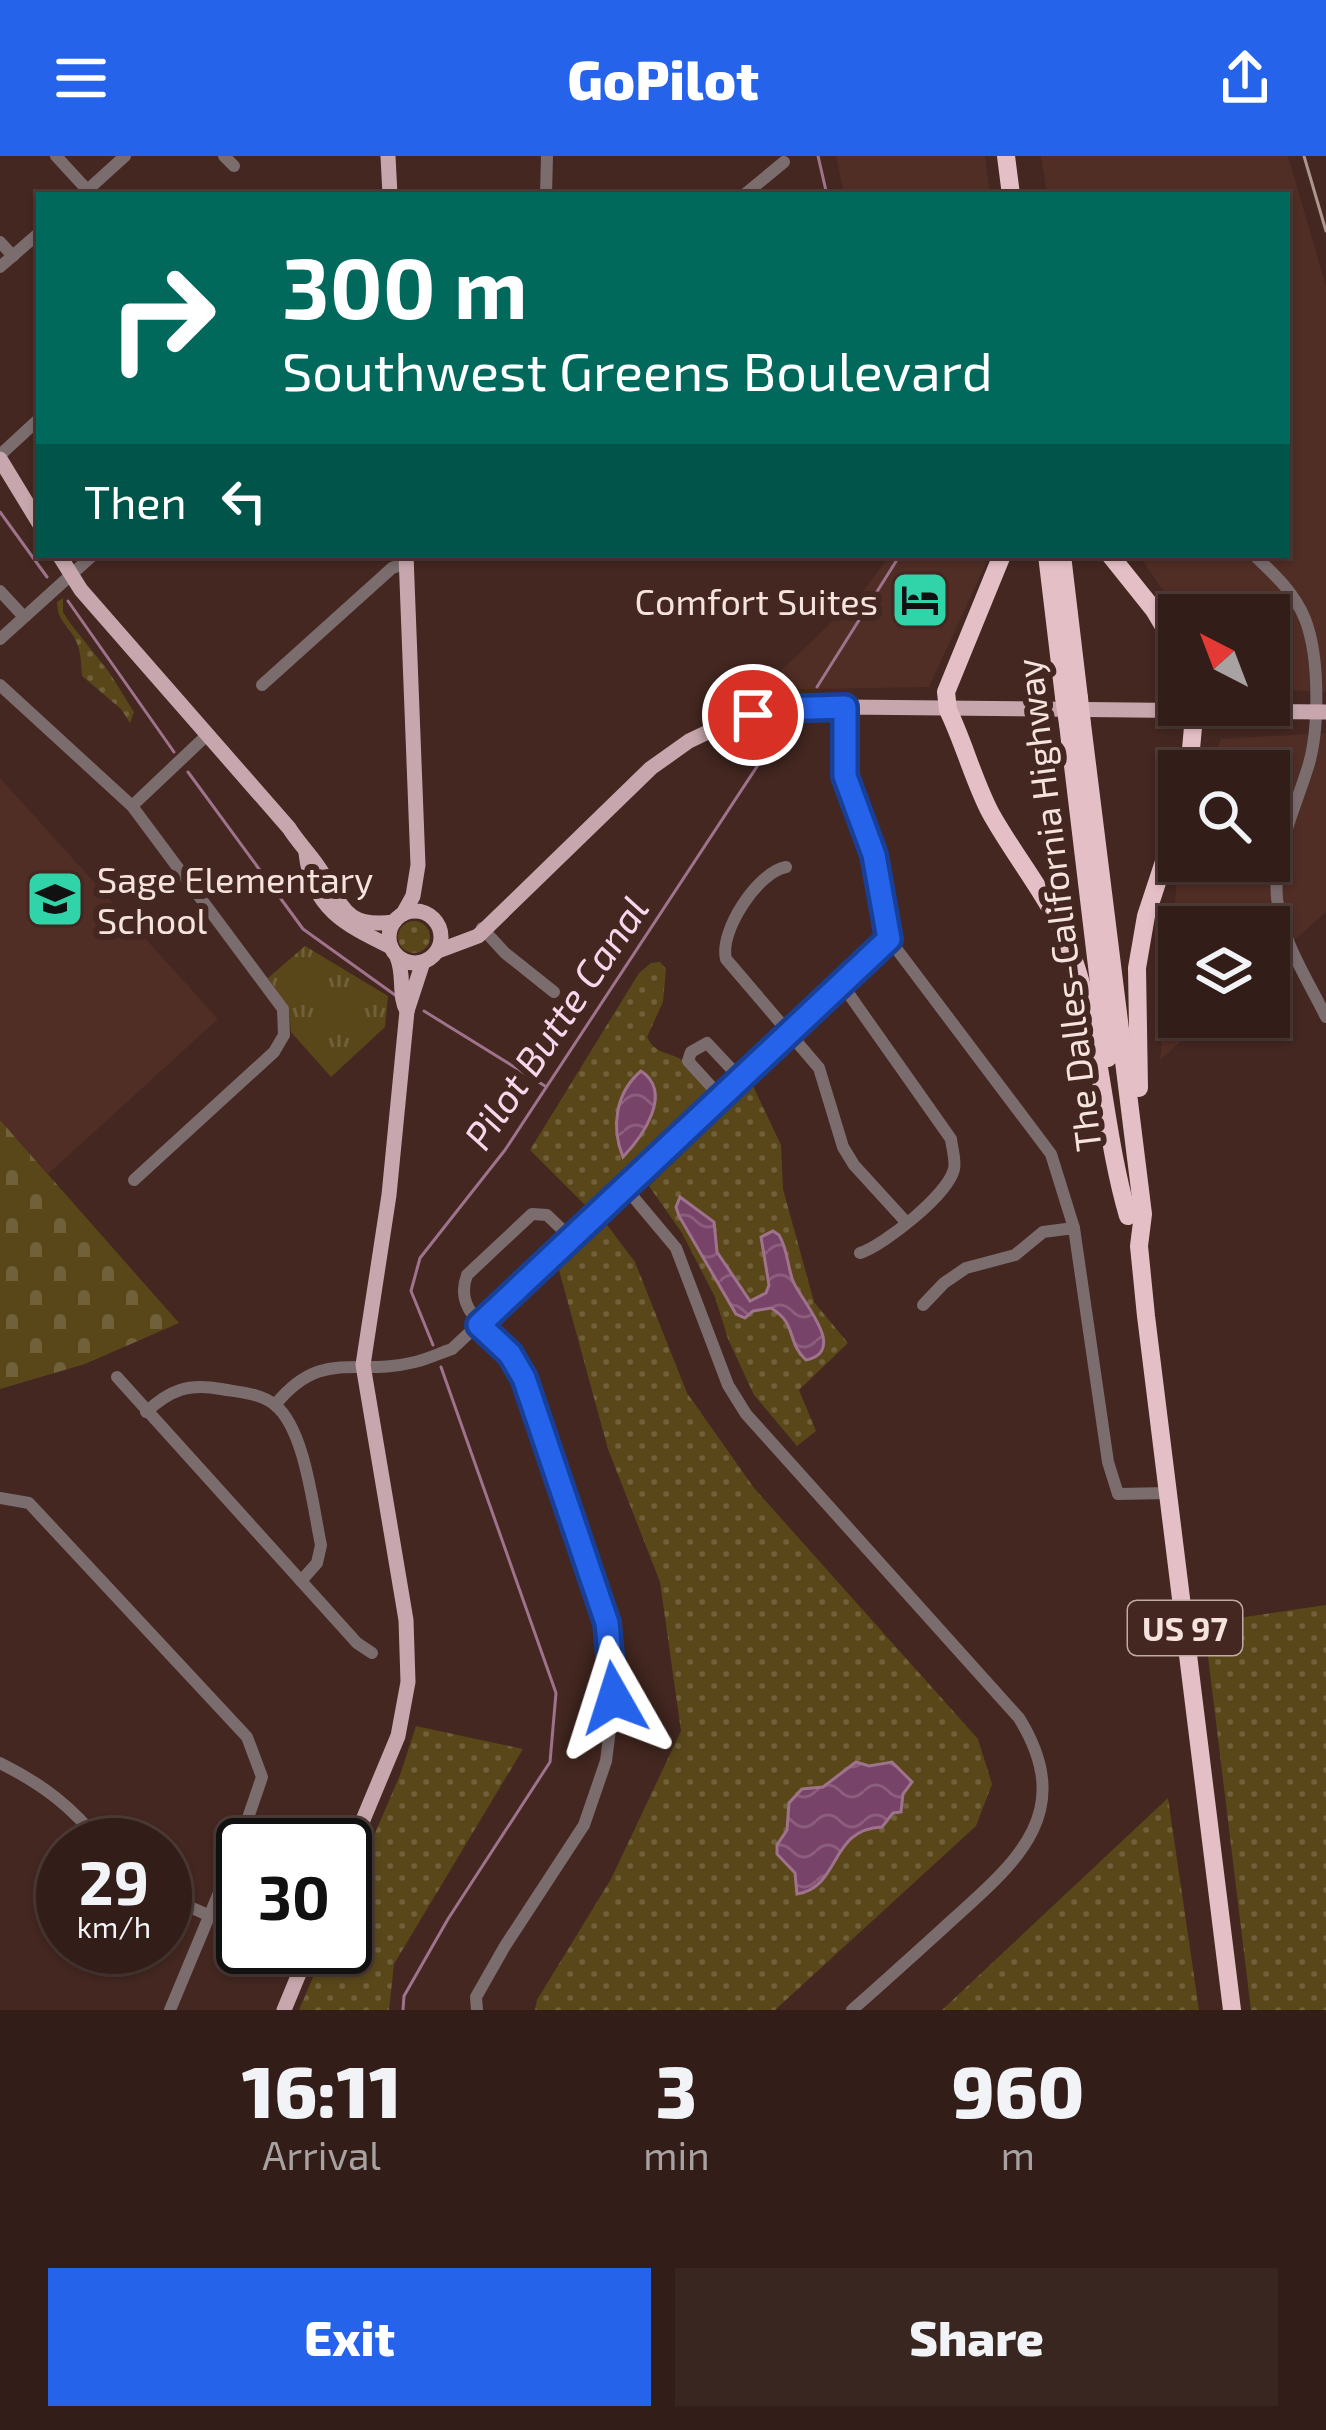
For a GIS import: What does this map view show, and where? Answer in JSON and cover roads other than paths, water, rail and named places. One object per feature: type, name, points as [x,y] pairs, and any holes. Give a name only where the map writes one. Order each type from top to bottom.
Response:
[{"type":"highway","points":[[1006,156],[1011,192]]},
{"type":"highway","points":[[1001,558],[946,692],[948,710],[992,814],[1072,952],[1088,1010],[1114,1165],[1128,1216]]},
{"type":"highway","name":"The Dalles-California Highway","points":[[1048,558],[1072,697]]},
{"type":"highway","name":"The Dalles-California Highway","points":[[1062,558],[1072,697],[1128,1216],[1139,1246]]},
{"type":"highway","points":[[1111,558],[1158,617]]},
{"type":"highway","name":"The Dalles-California Highway","points":[[1075,724],[1137,1165],[1142,1214],[1139,1246],[1232,2010]]},
{"type":"highway","points":[[1137,1165],[1137,968],[1158,880]]},
{"type":"main road","points":[[388,156],[390,192]]},
{"type":"main road","points":[[0,457],[36,518]]},
{"type":"main road","points":[[60,558],[289,828],[321,868],[348,914],[360,922],[418,911],[457,932],[482,928]]},
{"type":"main road","points":[[406,559],[418,866],[411,904],[389,934],[403,970],[402,1003],[407,1011]]},
{"type":"main road","points":[[306,853],[307,869],[335,917],[411,963],[478,936],[650,768],[689,741],[731,721],[778,709],[845,707],[1158,708]]},
{"type":"main road","points":[[1290,711],[1322,712]]},
{"type":"main road","points":[[364,1818],[398,1736],[408,1682],[406,1620],[363,1365],[389,1195],[407,1011],[441,941],[418,866]]},
{"type":"main road","points":[[284,2010],[299,1974]]},
{"type":"street","points":[[56,156],[86,192]]},
{"type":"street","points":[[88,192],[125,156]]},
{"type":"street","points":[[546,192],[547,156]]},
{"type":"street","points":[[748,192],[784,162]]},
{"type":"street","points":[[0,267],[36,236]]},
{"type":"street","points":[[0,242],[13,256]]},
{"type":"street","points":[[0,457],[36,422]]},
{"type":"street","points":[[0,639],[89,558]]},
{"type":"street","points":[[1257,558],[1285,584],[1306,621],[1322,712],[1278,859],[1277,899],[1286,936],[1326,1017]]},
{"type":"street","points":[[262,685],[406,559]]},
{"type":"street","points":[[0,591],[24,616]]},
{"type":"street","points":[[0,685],[132,806],[283,1009],[284,1035],[274,1052],[134,1180]]},
{"type":"street","points":[[845,707],[845,776],[874,855],[889,939],[1051,1154],[1073,1228],[1108,1462],[1118,1494],[1168,1493]]},
{"type":"street","points":[[132,806],[207,735]]},
{"type":"street","points":[[786,867],[767,874],[729,927],[723,949],[734,973],[819,1068],[843,1147],[854,1166],[906,1222]]},
{"type":"street","points":[[482,928],[554,992]]},
{"type":"street","points":[[275,1405],[308,1373],[412,1364],[452,1349],[889,939]]},
{"type":"street","points":[[841,983],[951,1139],[954,1168],[942,1190],[879,1246],[860,1253]]},
{"type":"street","points":[[719,1095],[688,1060],[692,1052],[707,1043],[740,1077]]},
{"type":"street","points":[[624,1186],[676,1248],[728,1385],[746,1414],[1019,1718],[1038,1754],[1044,1790],[1041,1808],[1020,1857],[852,2010]]},
{"type":"street","points":[[477,2010],[476,1997],[505,1946],[584,1825],[606,1762],[614,1698],[607,1623],[524,1378],[510,1354],[479,1325],[464,1301],[466,1275],[532,1214],[547,1215],[570,1238]]},
{"type":"street","points":[[923,1305],[944,1282],[966,1268],[1016,1255],[1043,1232],[1073,1228]]},
{"type":"street","points":[[117,1377],[371,1653]]},
{"type":"street","points":[[146,1412],[166,1394],[195,1384],[250,1394],[275,1405],[295,1432],[322,1545],[317,1563],[301,1581]]},
{"type":"street","points":[[0,1498],[29,1503],[248,1737],[262,1777],[170,2010]]},
{"type":"street","points":[[0,1763],[35,1780],[81,1818]]},
{"type":"street","points":[[192,1908],[208,1915]]},
{"type":"water","points":[[641,1071],[655,1091],[655,1103],[646,1127],[623,1157],[618,1111]]},
{"type":"water","points":[[680,1197],[714,1222],[717,1252],[750,1301],[766,1293],[769,1285],[761,1237],[773,1231],[779,1235],[793,1281],[823,1336],[818,1355],[806,1360],[785,1320],[771,1308],[753,1311],[745,1318],[736,1314],[679,1216]]},
{"type":"water","points":[[856,1762],[869,1766],[892,1762],[912,1782],[903,1794],[901,1812],[893,1813],[882,1827],[853,1837],[821,1881],[797,1894],[795,1873],[777,1854],[787,1830],[789,1803],[802,1789],[823,1787]]},
{"type":"waterway","name":"Pilot Butte Canal","points":[[818,156],[826,192]]},
{"type":"waterway","points":[[0,512],[47,577]]},
{"type":"waterway","name":"Pilot Butte Canal","points":[[817,687],[898,558]]},
{"type":"waterway","points":[[68,601],[174,752]]},
{"type":"waterway","name":"Pilot Butte Canal","points":[[433,1345],[411,1291],[420,1258],[505,1150],[779,733]]},
{"type":"waterway","points":[[188,772],[303,929],[395,995]]},
{"type":"waterway","points":[[424,1011],[545,1086]]},
{"type":"waterway","name":"Pilot Butte Canal","points":[[403,2010],[404,1996],[448,1919],[550,1762],[556,1693],[441,1367]]},
{"type":"railway","points":[[1304,156],[1326,231]]},
{"type":"place","name":"Comfort Suites","points":[[920,600]]},
{"type":"place","name":"Sage Elementary School","points":[[55,899]]}]
